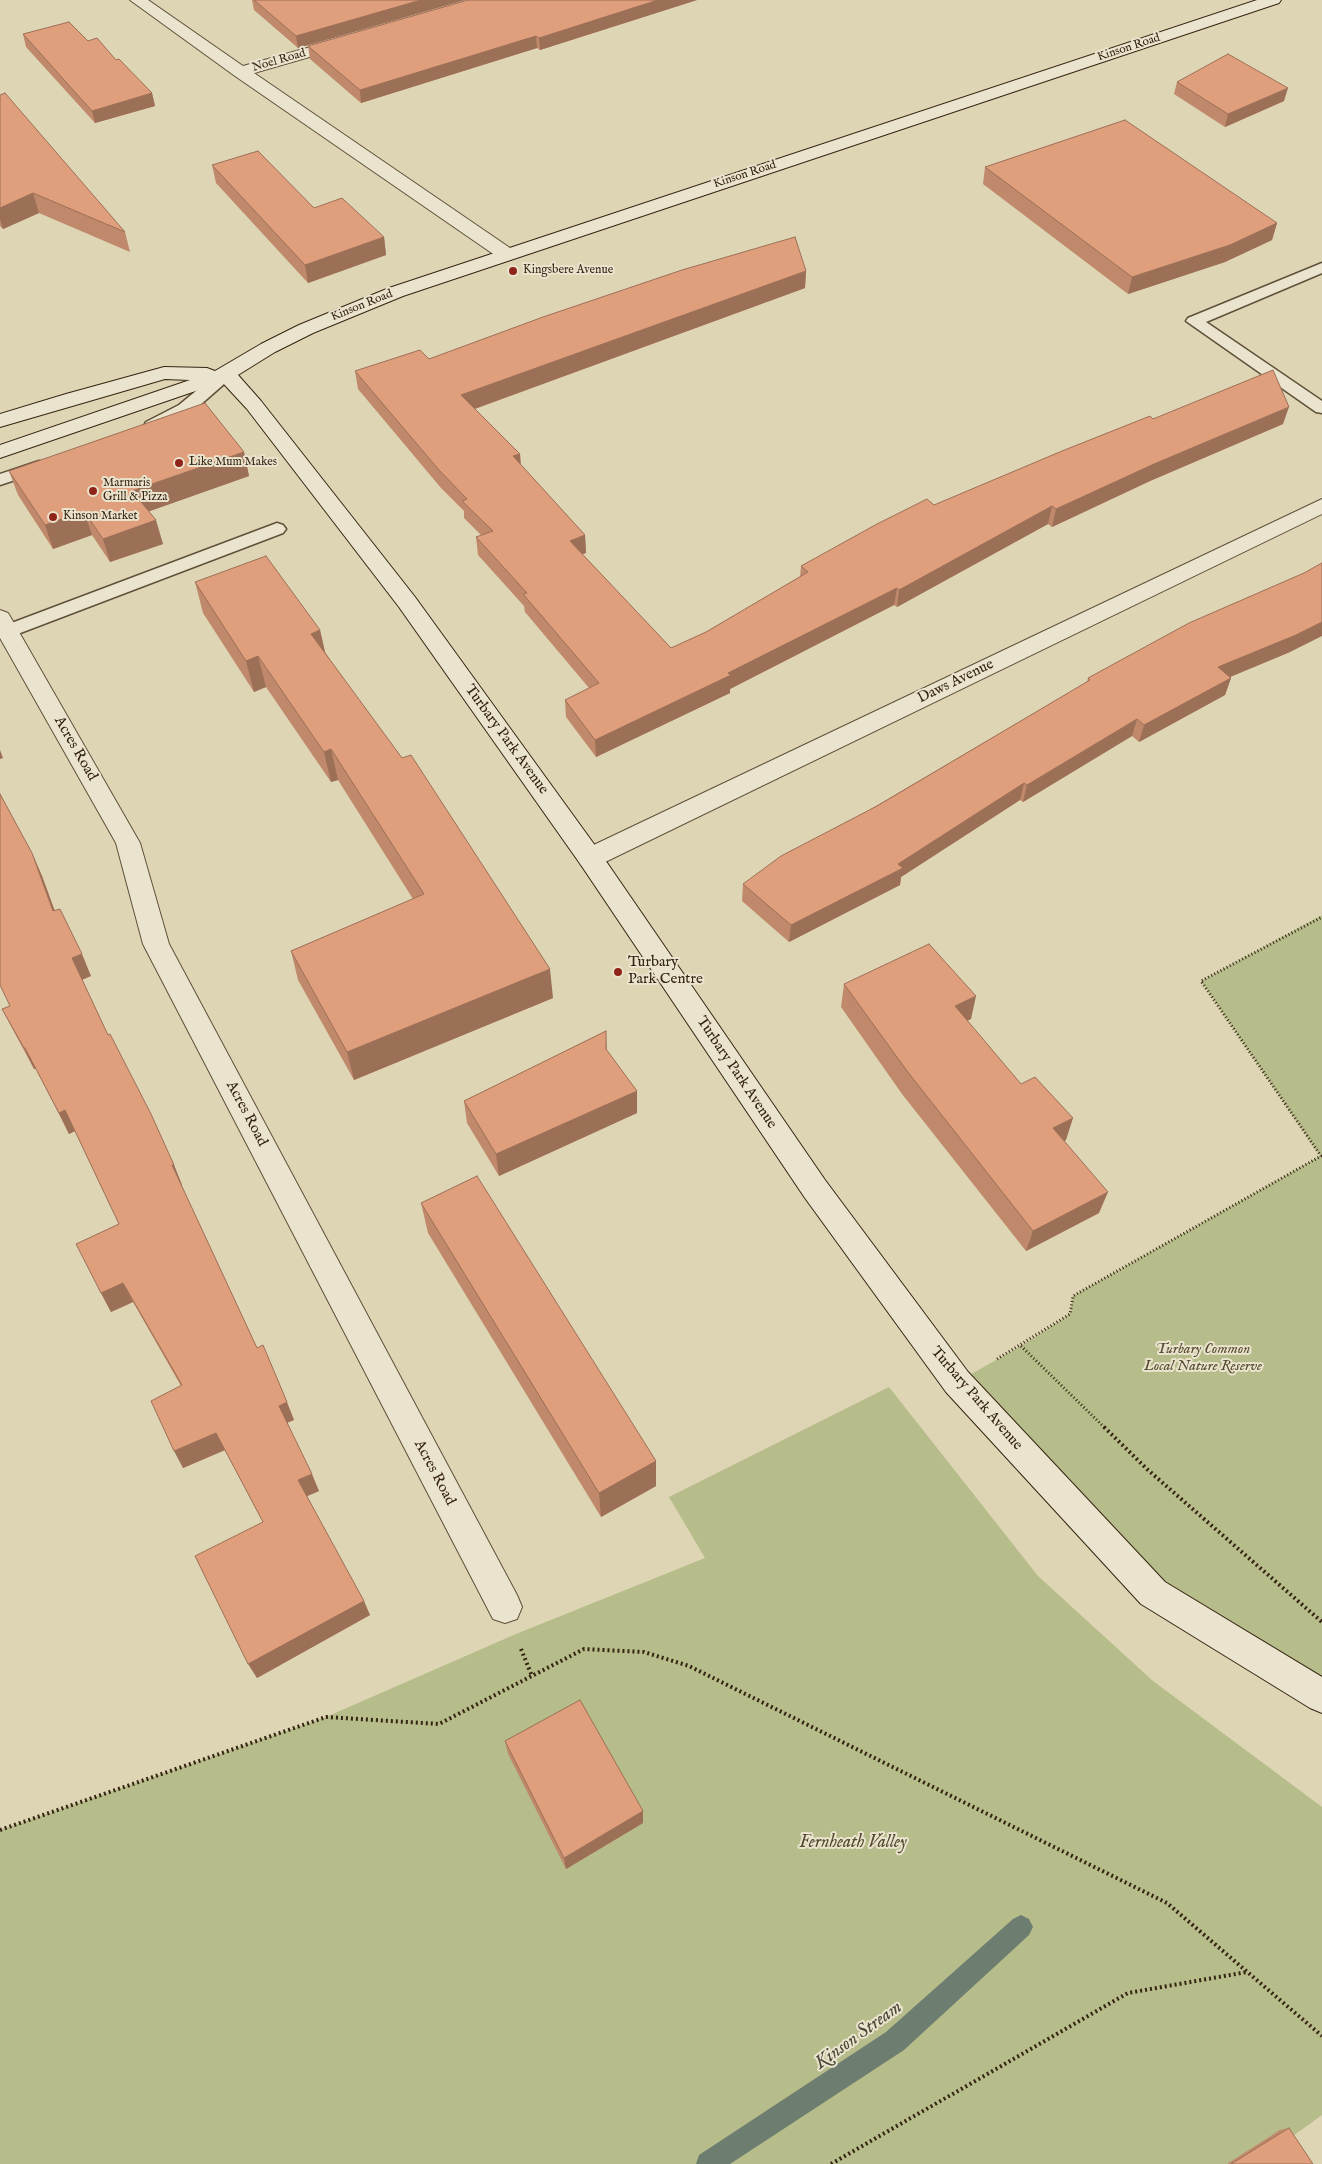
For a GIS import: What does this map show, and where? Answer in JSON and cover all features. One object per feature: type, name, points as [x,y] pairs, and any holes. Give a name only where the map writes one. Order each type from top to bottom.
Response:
[{"type":"street","points":[[138,0],[506,254]]},
{"type":"street","name":"Kinson Road","points":[[0,452],[226,374],[268,348],[306,329],[396,292],[1273,0]]},
{"type":"street","name":"Noel Road","points":[[241,72],[355,39]]},
{"type":"street","points":[[0,421],[72,398],[164,373],[226,374]]},
{"type":"street","name":"Turbary Park Avenue","points":[[226,374],[254,405],[407,602],[590,858],[816,1189],[936,1356],[957,1382],[1153,1593],[1322,1696]]},
{"type":"street","name":"Daws Avenue","points":[[590,858],[1322,506]]},
{"type":"street","name":"Acres Road","points":[[4,625],[128,843],[156,944],[505,1607]]},
{"type":"lane","points":[[1322,268],[1194,320],[1322,408]]},
{"type":"lane","points":[[136,432],[163,422],[185,408],[226,374]]},
{"type":"lane","points":[[0,480],[54,460]]},
{"type":"lane","points":[[4,625],[277,529]]},
{"type":"path","points":[[957,1382],[1021,1346],[1070,1314],[1072,1296],[1320,1156],[1202,981],[1322,917]]},
{"type":"path","points":[[1021,1346],[1148,1470],[1322,1622]]},
{"type":"path","points":[[0,1830],[326,1716],[439,1724],[584,1648],[644,1652],[689,1666],[1167,1903],[1322,2036]]},
{"type":"path","points":[[831,2164],[1128,1993],[1247,1972]]},
{"type":"green space","name":"Turbary Common Local Nature Reserve","points":[[1322,915],[1322,1696],[1153,1593],[957,1382],[1021,1346],[1070,1314],[1073,1296],[1320,1156],[1201,981]]},
{"type":"green space","name":"Fernheath Valley","points":[[889,1387],[1038,1576],[1153,1681],[1322,1807],[1322,2115],[1254,2164],[0,2164],[0,1830],[326,1717],[516,1634],[705,1558],[669,1497]]},
{"type":"building","points":[[254,0],[421,0],[296,36]]},
{"type":"building","points":[[468,0],[658,0],[539,38],[536,36],[360,90],[308,46]]},
{"type":"building","points":[[69,22],[88,41],[97,38],[116,60],[119,59],[152,93],[92,111],[23,34]]},
{"type":"building","points":[[1228,54],[1288,88],[1228,114],[1177,82]]},
{"type":"building","points":[[5,93],[125,232],[33,193],[0,208],[0,95]]},
{"type":"building","points":[[1125,120],[1277,223],[1230,245],[1132,277],[985,167]]},
{"type":"building","points":[[258,151],[314,208],[342,198],[384,237],[305,265],[212,165]]},
{"type":"building","points":[[795,237],[806,271],[461,395],[520,454],[513,456],[585,535],[570,541],[671,648],[706,632],[808,572],[801,566],[927,499],[934,505],[1062,451],[1150,416],[1153,419],[1273,370],[1289,407],[1154,464],[1056,509],[1052,506],[899,590],[897,588],[728,673],[731,675],[595,740],[565,700],[599,683],[523,594],[527,593],[476,537],[493,531],[462,501],[467,499],[439,470],[355,371],[420,350],[429,359],[543,317],[682,270]]},
{"type":"building","points":[[205,403],[244,452],[132,491],[156,520],[103,539],[84,511],[45,525],[9,471]]},
{"type":"building","points":[[266,556],[320,630],[311,634],[402,758],[411,755],[550,969],[347,1052],[291,951],[424,894],[331,749],[324,752],[258,656],[246,661],[195,582]]},
{"type":"building","points":[[1322,563],[1322,622],[1296,635],[1218,667],[1231,678],[1144,725],[1137,719],[1027,785],[1024,783],[898,864],[903,868],[791,925],[743,884],[781,856],[877,806],[1090,680],[1088,678],[1189,623],[1304,573]]},
{"type":"building","points":[[0,794],[32,853],[53,911],[60,909],[82,954],[72,958],[108,1035],[110,1034],[151,1114],[174,1165],[172,1165],[257,1348],[263,1345],[287,1402],[279,1406],[312,1474],[298,1480],[364,1601],[248,1664],[195,1556],[263,1522],[216,1433],[174,1451],[151,1401],[182,1385],[123,1283],[101,1293],[76,1244],[119,1224],[65,1110],[59,1113],[2,1009],[10,1006],[0,985]]},
{"type":"building","points":[[929,944],[976,996],[955,1006],[1021,1084],[1035,1077],[1073,1118],[1053,1128],[1108,1192],[1033,1231],[907,1071],[844,984]]},
{"type":"building","points":[[606,1031],[606,1049],[637,1091],[496,1154],[464,1101]]},
{"type":"building","points":[[477,1176],[656,1461],[599,1493],[421,1203]]},
{"type":"building","points":[[580,1700],[643,1811],[564,1858],[505,1741]]},
{"type":"building","points":[[1289,2128],[1313,2164],[1231,2164]]},
{"type":"waterway","name":"Kinson Stream","points":[[708,2164],[895,2041],[1021,1927]]},
{"type":"place","name":"Kingsbere Avenue","points":[[513,271]]},
{"type":"place","name":"Like Mum Makes","points":[[179,463]]},
{"type":"place","name":"Marmaris Grill & Pizza","points":[[93,491]]},
{"type":"place","name":"Kinson Market","points":[[53,517]]},
{"type":"place","name":"Turbary Park Centre","points":[[618,972]]}]
